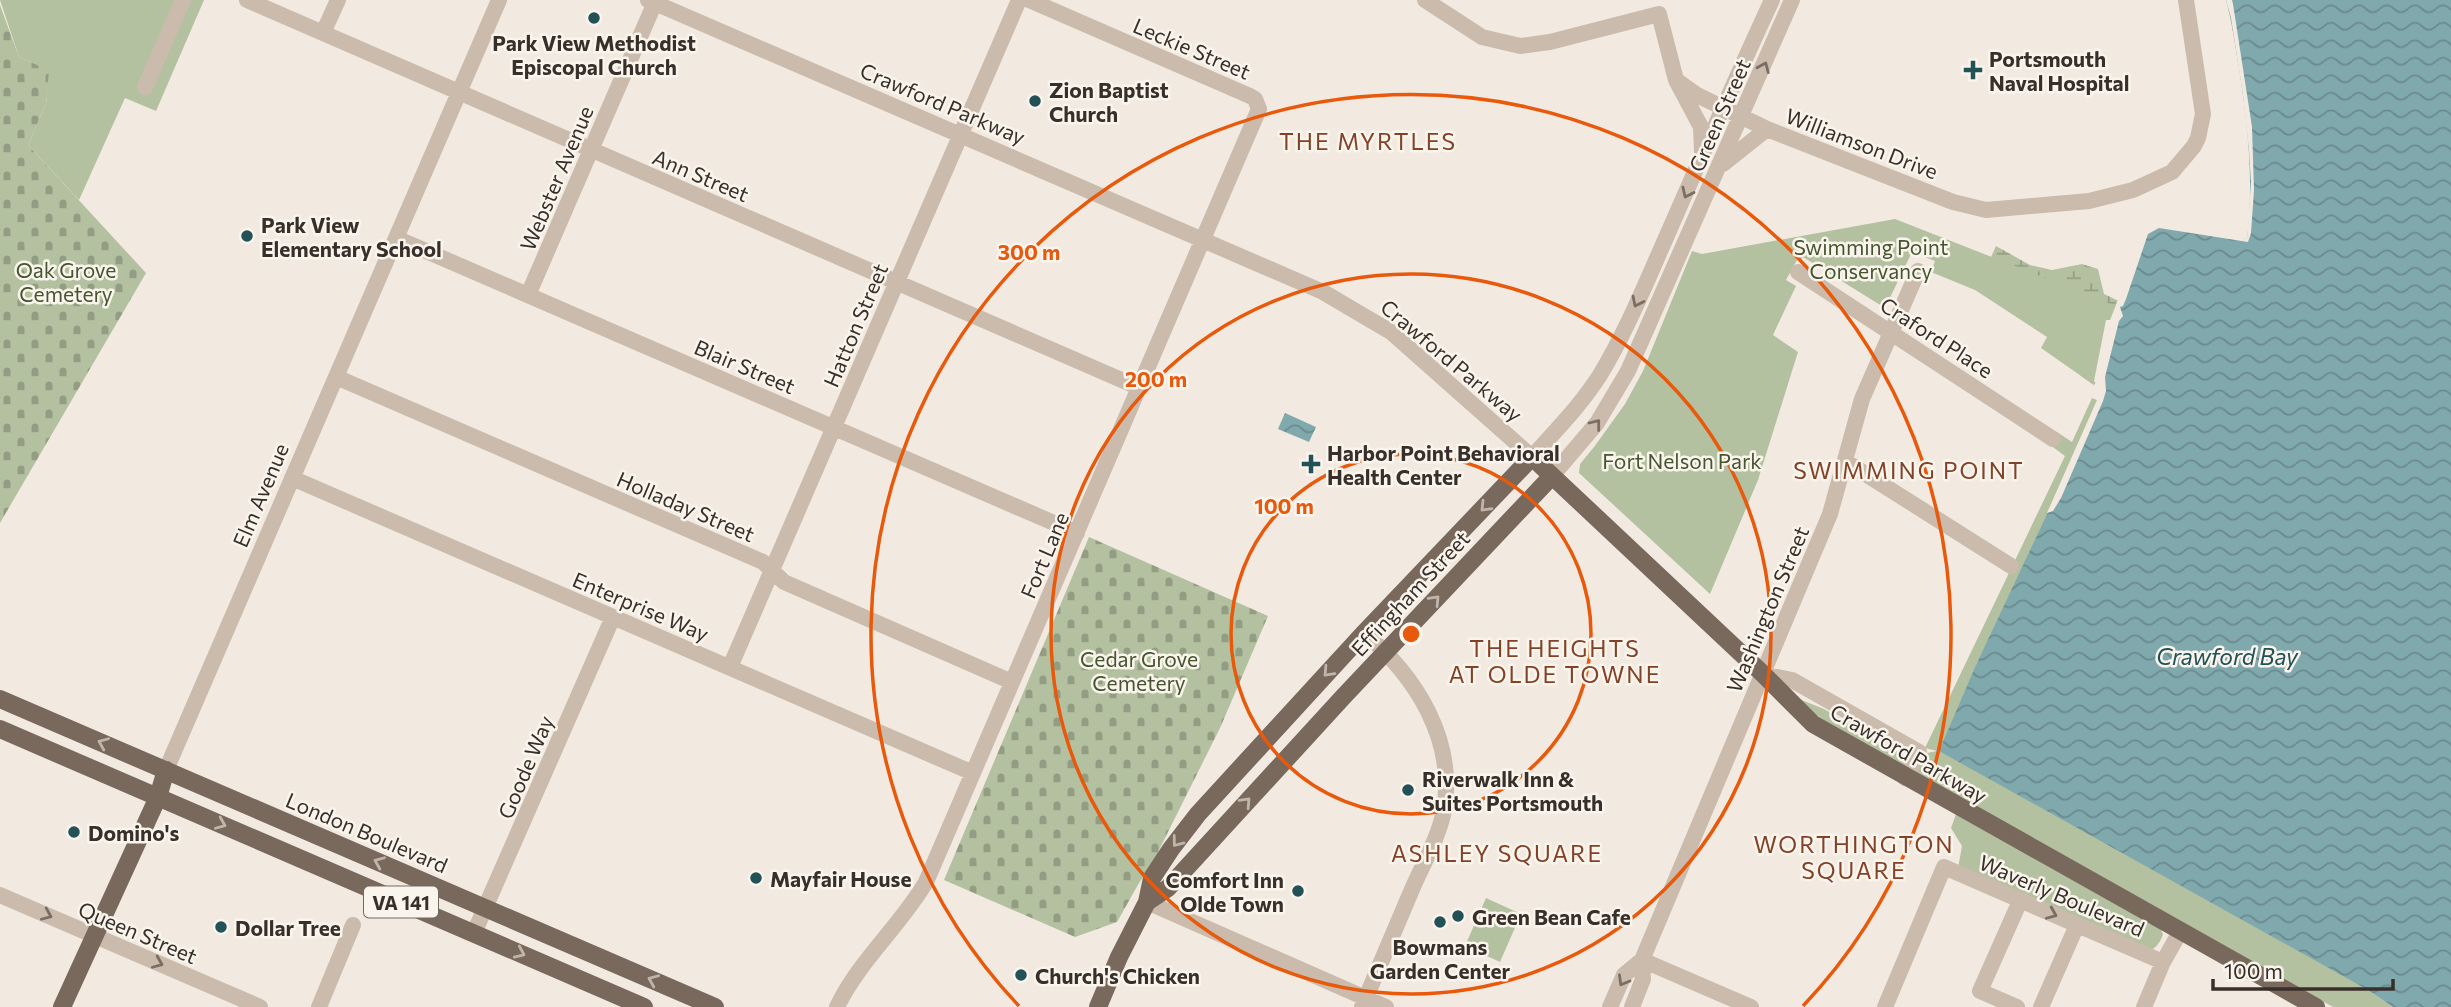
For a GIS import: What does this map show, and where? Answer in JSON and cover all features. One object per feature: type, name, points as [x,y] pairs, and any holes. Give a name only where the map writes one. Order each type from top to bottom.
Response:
[{"type":"main road","name":"Crawford Parkway","points":[[1532,457],[1763,674],[1812,724],[2306,1005]]},
{"type":"main road","name":"Effingham Street","points":[[1098,1007],[1119,957],[1147,902],[1152,878],[1198,814],[1364,633],[1532,457]]},
{"type":"main road","name":"Effingham Street","points":[[1147,902],[1168,888],[1552,476]]},
{"type":"main road","name":"London Boulevard","points":[[0,699],[715,1007]]},
{"type":"main road","name":"VA 141","points":[[0,729],[644,1007]]},
{"type":"main road","name":"Elm Avenue","points":[[62,1007],[158,797],[166,770]]},
{"type":"street","points":[[145,87],[183,0]]},
{"type":"street","name":"Ann Street","points":[[247,0],[1140,388]]},
{"type":"street","points":[[323,33],[338,0]]},
{"type":"street","name":"Elm Avenue","points":[[166,770],[499,0]]},
{"type":"street","name":"Hatton Street","points":[[730,667],[1019,0]]},
{"type":"street","name":"Leckie Street","points":[[1029,0],[1250,96],[1258,104]]},
{"type":"street","points":[[1425,0],[1482,37],[1520,46],[1550,42],[1658,14],[1676,80],[1701,127],[1702,159]]},
{"type":"street","name":"Green Street","points":[[1665,240],[1772,0]]},
{"type":"street","name":"Green Street","points":[[1681,247],[1793,0]]},
{"type":"street","name":"Williamson Drive","points":[[1676,80],[1697,95],[1768,129],[1953,202],[1986,210],[2089,201],[2133,190],[2172,172],[2187,156],[2198,138],[2203,114],[2202,100],[2186,0]]},
{"type":"street","name":"Crawford Parkway","points":[[653,1],[1323,292],[1391,332],[1532,457]]},
{"type":"street","name":"Webster Avenue","points":[[528,295],[653,1]]},
{"type":"street","name":"Fort Lane","points":[[837,1007],[847,988],[910,908],[926,882],[1258,115],[1258,104]]},
{"type":"street","points":[[1718,168],[1768,129]]},
{"type":"street","name":"Blair Street","points":[[396,238],[1077,533]]},
{"type":"street","name":"Effingham Street","points":[[1532,457],[1577,406],[1599,375],[1639,298],[1665,240]]},
{"type":"street","name":"Effingham Street","points":[[1552,476],[1597,423],[1615,397],[1681,247]]},
{"type":"street","name":"Washington Street","points":[[1632,1007],[1643,979],[1642,960],[1829,514],[1862,400],[1918,271]]},
{"type":"street","name":"Craford Place","points":[[1798,272],[2053,439]]},
{"type":"street","name":"Holladay Street","points":[[336,377],[763,562],[784,583],[1013,682]]},
{"type":"street","points":[[1846,461],[2011,566]]},
{"type":"street","name":"Enterprise Way","points":[[292,478],[973,773]]},
{"type":"street","name":"Goode Way","points":[[474,933],[613,617]]},
{"type":"street","points":[[1364,633],[1386,652],[1424,702],[1442,746],[1447,778],[1440,823],[1364,1002]]},
{"type":"street","points":[[1763,674],[1792,680],[1919,752],[1905,778]]},
{"type":"street","name":"Waverly Boulevard","points":[[1885,1007],[1944,867],[2163,962]]},
{"type":"street","name":"Queen Street","points":[[0,895],[260,1007]]},
{"type":"street","points":[[2017,1007],[1980,991],[2020,901]]},
{"type":"street","points":[[1147,902],[1364,1002],[1386,1007]]},
{"type":"street","points":[[319,1007],[353,925]]},
{"type":"street","points":[[2041,1007],[2077,925]]},
{"type":"street","points":[[2144,1007],[2163,962],[2180,932]]},
{"type":"street","points":[[1642,960],[1751,1007]]},
{"type":"street","name":"Washington Street","points":[[1610,1007],[1624,975],[1642,960]]},
{"type":"green space","points":[[0,0],[204,0],[156,111],[125,98],[79,200],[28,145],[46,104],[49,70],[19,57]]},
{"type":"green space","name":"Oak Grove Cemetery","points":[[0,5],[19,57],[50,70],[46,104],[28,145],[146,273],[0,523]]},
{"type":"green space","name":"Fort Nelson Park","points":[[1895,219],[2119,307],[2097,381],[2094,385],[2041,348],[2047,337],[1975,290],[1931,272],[1935,261],[1912,252],[1885,308],[1803,257],[1800,261],[1797,260],[1786,280],[1796,286],[1773,335],[1798,352],[1758,480],[1710,594],[1579,473],[1580,464],[1625,404],[1643,371],[1692,251],[1702,254]]},
{"type":"green space","points":[[1996,246],[2030,265],[2052,270],[2082,264],[2098,269],[2104,294],[2121,302],[2094,385],[2081,376],[2025,271],[1991,257]]},
{"type":"green space","points":[[2092,398],[2099,401],[1976,665],[2368,990],[2393,1007],[2333,1007],[2170,917],[2161,930],[2163,934],[2158,944],[2144,954],[1958,868],[1962,846],[1951,828],[1956,814],[1815,714],[1799,699],[1824,709],[1907,757],[1937,751],[1925,748],[2065,456],[2050,445],[2057,432],[2072,442]]},
{"type":"green space","name":"Cedar Grove Cemetery","points":[[1089,537],[1268,616],[1220,728],[1159,854],[1117,922],[1075,937],[944,880]]},
{"type":"green space","points":[[1486,898],[1521,914],[1500,962],[1465,946]]},
{"type":"water","name":"Crawford Bay","points":[[2226,0],[2451,0],[2451,1007],[2393,1007],[2368,990],[1939,751],[1976,665],[2095,412],[2119,307],[2148,226],[2247,239],[2250,175],[2247,132],[2239,68]]},
{"type":"water","points":[[1285,413],[1316,427],[1309,442],[1278,429]]},
{"type":"pier","points":[[2226,0],[2232,0],[2233,4],[2252,127],[2254,190],[2248,242],[2159,228],[2148,234],[2126,299],[2120,307],[2123,316],[2119,321],[2105,377],[2106,391],[2103,401],[2061,498],[2053,511],[2047,513],[2097,400],[2100,388],[2094,381],[2106,320],[2110,320],[2145,224],[2154,220],[2247,239],[2251,182],[2249,150],[2243,95]]},
{"type":"place","name":"Park View Methodist Episcopal Church","points":[[594,18]]},
{"type":"place","name":"Portsmouth Naval Hospital","points":[[1973,70]]},
{"type":"place","name":"Zion Baptist Church","points":[[1035,101]]},
{"type":"place","name":"Park View Elementary School","points":[[247,236]]},
{"type":"place","name":"Harbor Point Behavioral Health Center","points":[[1311,464]]},
{"type":"place","name":"Riverwalk Inn & Suites Portsmouth","points":[[1408,790]]},
{"type":"place","name":"Domino's","points":[[74,832]]},
{"type":"place","name":"Mayfair House","points":[[756,878]]},
{"type":"place","name":"Comfort Inn Olde Town","points":[[1298,891]]},
{"type":"place","name":"Green Bean Cafe","points":[[1458,916]]},
{"type":"place","name":"Bowmans Garden Center","points":[[1440,922]]},
{"type":"place","name":"Dollar Tree","points":[[221,927]]},
{"type":"place","name":"Church's Chicken","points":[[1021,975]]},
{"type":"district","name":"THE MYRTLES","points":[[1368,141]]},
{"type":"district","name":"SWIMMING POINT","points":[[1909,470]]},
{"type":"district","name":"THE HEIGHTS AT OLDE TOWNE","points":[[1555,661]]},
{"type":"district","name":"ASHLEY SQUARE","points":[[1497,853]]},
{"type":"district","name":"WORTHINGTON SQUARE","points":[[1854,857]]},
{"type":"park label","name":"Swimming Point Conservancy","points":[[1871,258]]}]
